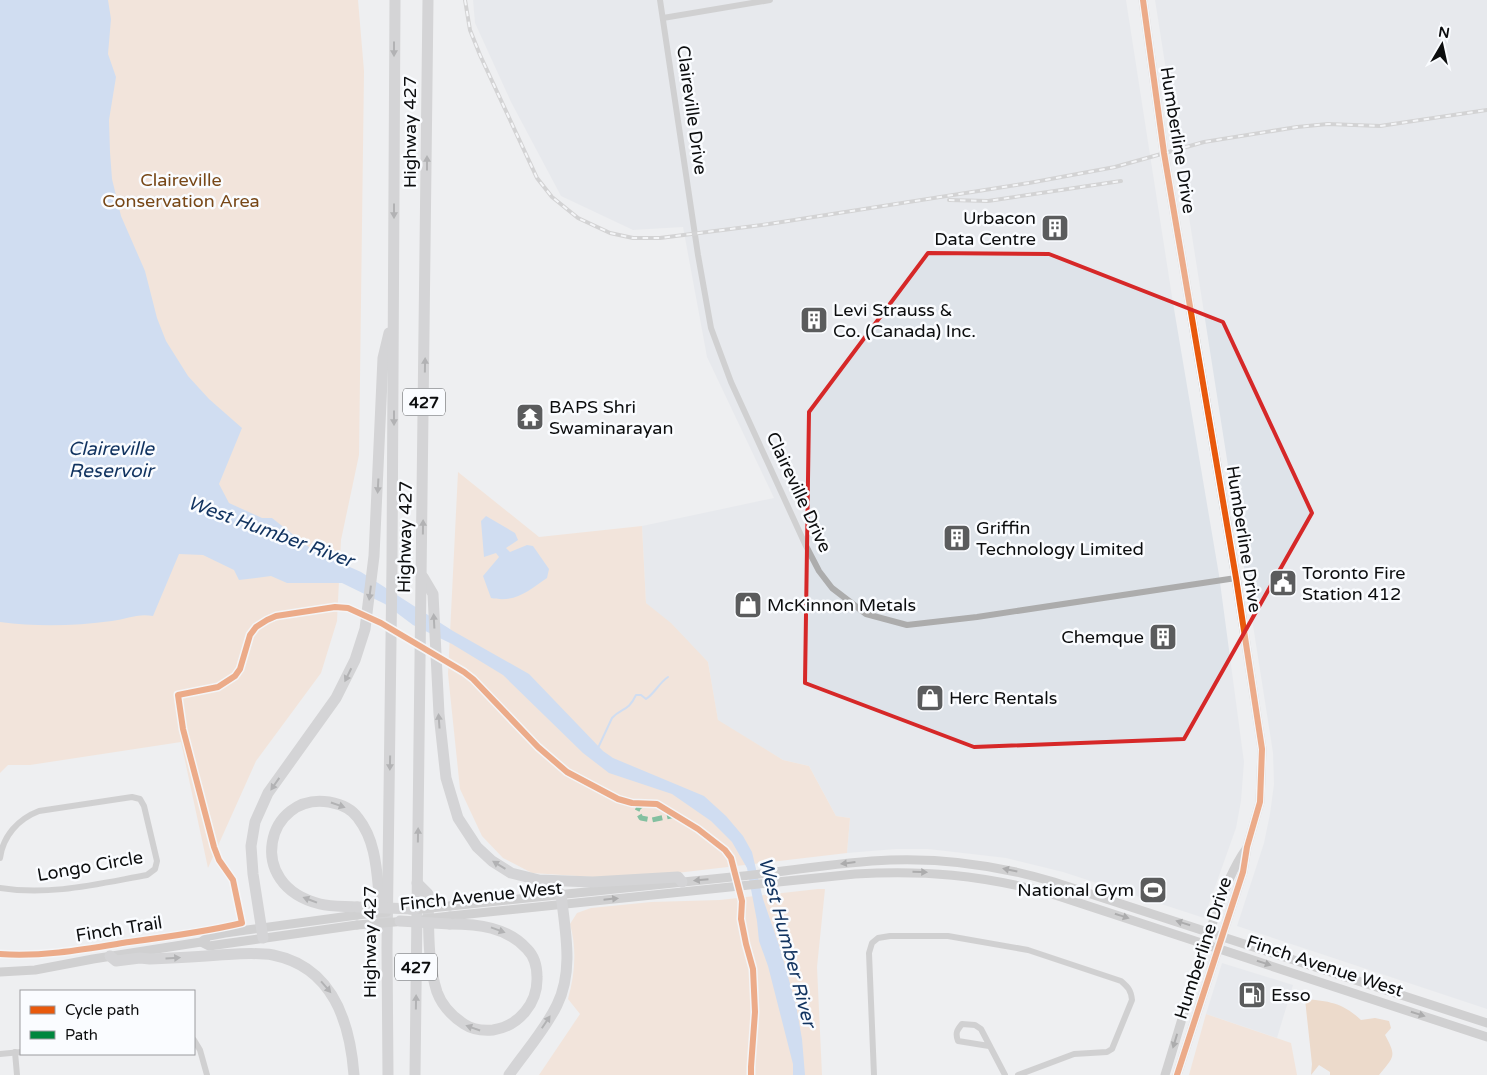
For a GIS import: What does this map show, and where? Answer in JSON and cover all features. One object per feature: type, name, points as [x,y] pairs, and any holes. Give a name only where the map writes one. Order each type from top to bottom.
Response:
[{"type":"highway","name":"Highway 427","points":[[388,1075],[387,948],[392,565],[395,0]]},
{"type":"highway","name":"Highway 427","points":[[415,1075],[428,0]]},
{"type":"highway","points":[[262,933],[253,874],[252,839],[256,822],[268,793],[336,698],[356,660],[365,629],[374,556],[383,358],[393,316]]},
{"type":"highway","points":[[422,576],[433,594],[441,748],[446,778],[458,818],[477,847],[492,862],[512,873],[538,880],[611,881],[678,877],[682,882]]},
{"type":"highway","points":[[387,948],[378,898],[376,866],[371,841],[358,817],[336,804],[315,802],[300,806],[289,813],[282,821],[275,833],[271,850],[275,871],[282,883],[296,895],[320,904],[357,911],[415,909]]},
{"type":"highway","points":[[400,921],[450,920],[499,930],[512,936],[528,950],[537,966],[538,988],[529,1009],[504,1028],[478,1031],[468,1027],[445,1008],[438,992],[429,954],[428,894],[418,883]]},
{"type":"highway","points":[[510,1075],[557,1006],[564,988],[567,959],[561,899]]},
{"type":"highway","points":[[110,956],[116,961],[140,958],[150,960],[254,953],[274,955],[290,961],[312,973],[329,989],[343,1013],[350,1037],[354,1075]]},
{"type":"main road","name":"Humberline Drive","points":[[1143,0],[1164,153],[1236,578],[1262,749],[1260,802],[1247,847],[1243,872],[1177,1075]]},
{"type":"main road","name":"Humberline Drive","points":[[1165,1075],[1209,932],[1222,896],[1238,861],[1247,847]]},
{"type":"main road","name":"Finch Avenue West","points":[[415,909],[561,899],[722,883],[783,876],[854,863],[890,860],[945,861],[1019,872],[1054,882],[1487,1023]]},
{"type":"main road","name":"Finch Avenue West","points":[[783,876],[894,872],[943,873],[989,879],[1049,893],[1487,1037]]},
{"type":"main road","name":"Finch Avenue West","points":[[450,920],[561,899],[682,882],[722,883]]},
{"type":"main road","name":"Finch Avenue West","points":[[357,911],[262,933],[228,943],[209,946],[201,942],[209,936],[225,933],[262,933],[400,921]]},
{"type":"main road","points":[[0,972],[35,970],[201,942]]},
{"type":"street","name":"Claireville Drive","points":[[660,0],[698,255],[711,328],[731,382],[805,544],[819,571],[832,588],[866,614],[907,625],[977,617],[1236,578]]},
{"type":"street","points":[[664,18],[770,0]]},
{"type":"street","name":"Longo Circle","points":[[0,858],[2,847],[8,834],[29,815],[39,810],[126,797],[140,799],[144,806],[156,861],[155,869],[146,875],[80,887],[36,892],[0,888]]},
{"type":"street","points":[[874,1075],[869,953],[872,943],[878,938],[890,936],[948,936],[1028,950],[1121,981],[1132,992],[1132,1000],[1112,1049],[1107,1052],[1074,1054],[1018,1075]]},
{"type":"street","points":[[989,1046],[964,1043],[958,1040],[956,1035],[958,1029],[962,1024],[975,1025],[981,1029],[1005,1075]]},
{"type":"street","points":[[195,1042],[200,1050],[207,1075]]},
{"type":"street","points":[[0,1054],[18,1052],[17,1075]]},
{"type":"highlighted area","points":[[928,253],[1049,254],[1223,322],[1312,513],[1184,739],[974,747],[805,683],[809,412]]},
{"type":"shaded area","points":[[473,0],[1126,0],[1173,303],[1219,575],[1244,762],[1241,801],[1236,828],[1204,918],[1063,872],[1006,858],[928,849],[896,849],[847,853],[850,818],[836,816],[809,766],[783,760],[718,721],[708,662],[646,603],[642,526],[774,498],[707,357],[683,227],[633,230],[561,196],[511,102],[475,23]]},
{"type":"shaded area","points":[[1155,0],[1487,0],[1487,1009],[1237,926],[1264,843],[1274,784],[1273,753]]},
{"type":"shaded area","points":[[1222,963],[1293,985],[1277,1038],[1206,1014]]},
{"type":"shaded area","points":[[1305,999],[1342,1006],[1361,1020],[1375,1018],[1389,1021],[1391,1028],[1385,1035],[1391,1048],[1392,1056],[1379,1075],[1330,1075],[1330,1072],[1319,1065],[1311,1075],[1312,1064]]},
{"type":"green space","name":"Claireville Conservation Area","points":[[0,0],[358,0],[364,71],[359,455],[341,540],[337,621],[321,673],[256,761],[208,868],[181,742],[30,765],[8,765],[0,773]]},
{"type":"green space","points":[[458,472],[539,537],[642,526],[646,603],[671,623],[708,662],[718,720],[783,760],[809,766],[836,816],[850,818],[847,853],[651,876],[593,877],[532,873],[503,858],[482,836],[460,789],[448,674]]},
{"type":"green space","points":[[825,889],[817,967],[822,1075],[539,1075],[580,1014],[568,999],[574,962],[574,943],[570,924],[577,913],[591,908],[651,902],[720,900]]},
{"type":"green space","points":[[1206,1014],[1291,1043],[1297,1075],[1189,1075]]},
{"type":"water","name":"Claireville Reservoir","points":[[0,0],[108,0],[111,19],[108,54],[116,77],[109,120],[112,179],[121,216],[145,271],[157,318],[166,341],[188,376],[209,399],[242,428],[219,484],[229,503],[262,518],[272,518],[314,551],[361,572],[453,631],[529,674],[603,751],[613,758],[704,796],[726,816],[743,836],[752,852],[763,899],[780,948],[796,1005],[802,1039],[805,1075],[793,1075],[793,1064],[768,966],[759,941],[747,868],[732,842],[711,821],[672,794],[609,773],[583,753],[503,675],[452,644],[413,625],[385,604],[342,583],[287,583],[271,576],[239,580],[234,570],[203,555],[179,554],[153,616],[137,616],[112,621],[70,625],[28,625],[0,622]]},
{"type":"water","points":[[486,516],[515,533],[518,540],[506,548],[510,552],[527,545],[533,546],[549,569],[547,578],[521,595],[508,599],[491,598],[483,576],[499,557],[496,553],[484,557],[481,521]]},
{"type":"waterway","points":[[598,748],[612,718],[628,707],[636,695],[641,695],[646,699],[668,677]]},
{"type":"railway","points":[[465,0],[470,30],[480,55],[537,178],[552,197],[578,218],[610,233],[633,238],[660,238],[769,224],[1029,183],[1115,167],[1204,142],[1297,127],[1328,124],[1380,126],[1487,110]]},
{"type":"railway","points":[[949,200],[988,201],[1121,181]]},
{"type":"marked path","points":[[644,804],[637,811],[641,818],[652,820],[675,815]]},
{"type":"cycle path","points":[[1143,0],[1164,153],[1236,578],[1262,749],[1260,802],[1247,847],[1243,872],[1177,1075]]},
{"type":"cycle path","name":"Finch Trail","points":[[0,954],[65,952],[186,934],[242,923],[233,880],[219,860],[214,847],[183,729],[178,695],[218,687],[235,676],[240,669],[250,635],[256,627],[267,620],[276,616],[335,607],[348,608],[381,623],[464,672],[538,747],[567,772],[618,799],[632,803],[657,804],[698,829],[725,850],[731,858],[742,901],[741,919],[753,969],[755,1012],[751,1075]]},
{"type":"place","name":"Urbacon Data Centre","points":[[1055,228]]},
{"type":"place","name":"Levi Strauss & Co. (Canada) Inc.","points":[[814,320]]},
{"type":"place","name":"BAPS Shri Swaminarayan","points":[[530,417]]},
{"type":"place","name":"Griffin Technology Limited","points":[[957,538]]},
{"type":"place","name":"Toronto Fire Station 412","points":[[1283,583]]},
{"type":"place","name":"McKinnon Metals","points":[[748,605]]},
{"type":"place","name":"Chemque","points":[[1163,637]]},
{"type":"place","name":"Herc Rentals","points":[[930,698]]},
{"type":"place","name":"National Gym","points":[[1153,890]]},
{"type":"place","name":"Esso","points":[[1252,995]]},
{"type":"water label","name":"West Humber River","points":[[271,531]]},
{"type":"water label","name":"West Humber River","points":[[788,942]]}]
